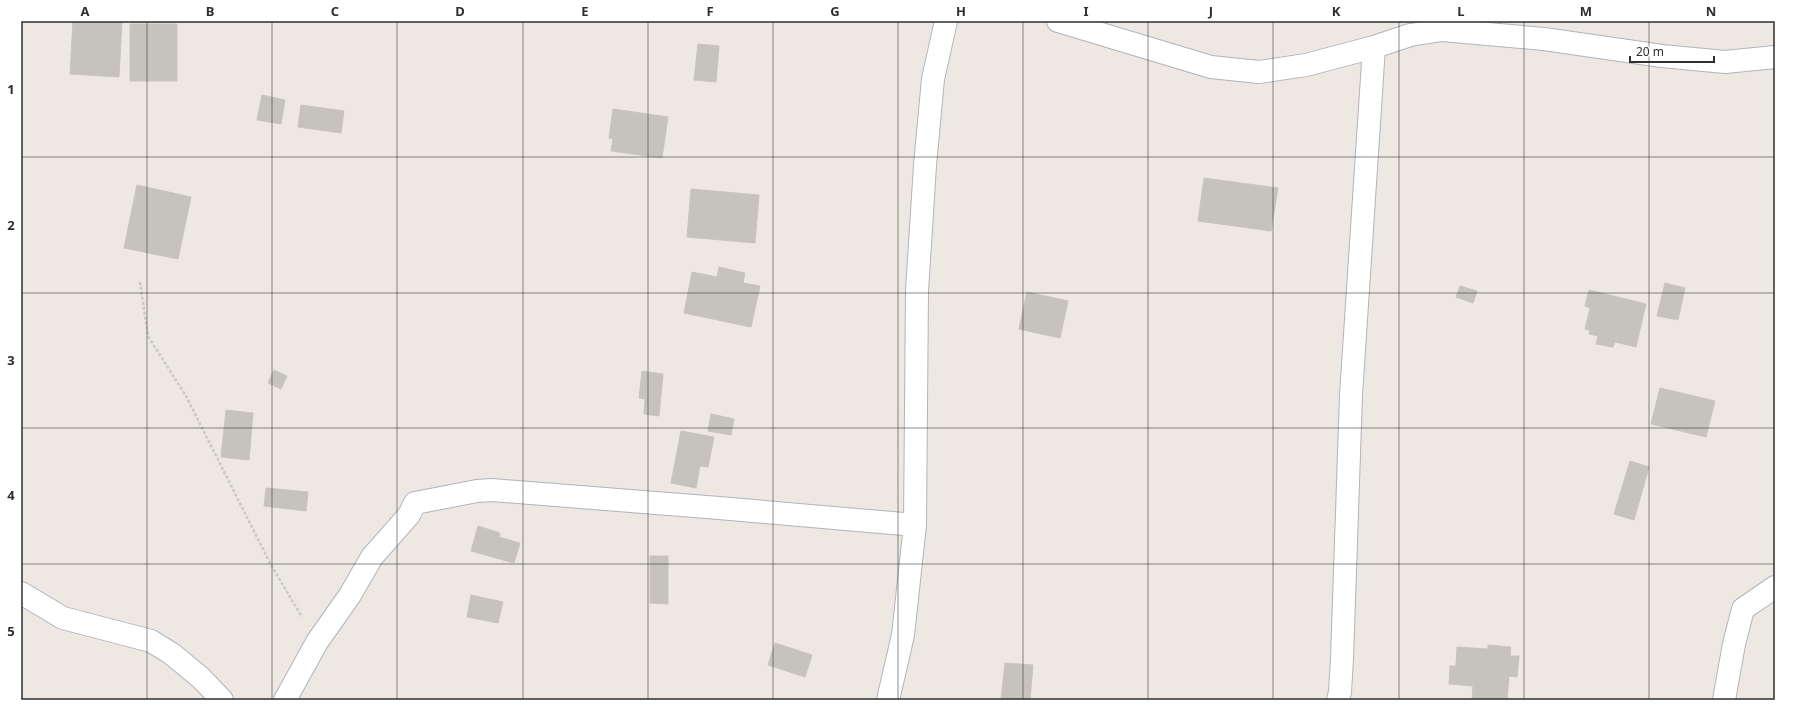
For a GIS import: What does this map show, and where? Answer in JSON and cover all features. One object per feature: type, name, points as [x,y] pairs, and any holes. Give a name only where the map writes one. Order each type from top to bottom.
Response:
[{"type":"street","points":[[888,700],[903,635],[915,525],[918,291],[924,181],[933,79],[946,21]]},
{"type":"street","points":[[1058,21],[1211,66],[1259,72],[1306,65],[1374,48],[1410,36],[1442,30],[1544,39],[1662,56],[1725,62],[1775,57]]},
{"type":"street","points":[[1338,700],[1340,692],[1342,659],[1351,395],[1374,48]]},
{"type":"street","points":[[285,700],[317,642],[350,595],[372,557],[409,515],[415,503],[477,491],[536,493],[915,525]]},
{"type":"street","points":[[1724,700],[1734,644],[1743,609],[1775,587]]},
{"type":"street","points":[[21,593],[63,618],[151,641],[172,654],[201,678],[222,700]]},
{"type":"path","points":[[140,282],[148,336],[186,396],[271,565],[317,642]]},
{"type":"building","points":[[73,21],[122,21],[119,77],[70,74]]},
{"type":"building","points":[[130,24],[177,24],[177,81],[130,81]]},
{"type":"building","points":[[698,44],[719,46],[716,82],[694,80]]},
{"type":"building","points":[[262,95],[285,100],[281,124],[257,120]]},
{"type":"building","points":[[301,105],[344,111],[341,133],[298,127]]},
{"type":"building","points":[[613,109],[668,117],[662,158],[611,151],[613,139],[609,138]]},
{"type":"building","points":[[1204,178],[1278,188],[1271,231],[1198,221]]},
{"type":"building","points":[[137,185],[191,197],[178,259],[124,248]]},
{"type":"building","points":[[691,189],[759,195],[755,243],[687,237]]},
{"type":"building","points":[[719,267],[745,273],[743,283],[760,286],[751,327],[684,313],[692,272],[717,277]]},
{"type":"building","points":[[1665,283],[1685,288],[1678,320],[1657,316]]},
{"type":"building","points":[[1460,286],[1477,291],[1473,303],[1456,297]]},
{"type":"building","points":[[1589,290],[1646,304],[1636,347],[1615,342],[1613,347],[1596,344],[1598,336],[1589,334],[1590,330],[1585,329],[1590,308],[1585,306]]},
{"type":"building","points":[[1027,292],[1068,301],[1060,338],[1019,329]]},
{"type":"building","points":[[274,370],[287,376],[281,389],[268,383]]},
{"type":"building","points":[[642,371],[663,374],[659,416],[644,414],[645,399],[639,398]]},
{"type":"building","points":[[1660,388],[1715,401],[1706,437],[1651,424]]},
{"type":"building","points":[[226,410],[253,413],[249,460],[221,457]]},
{"type":"building","points":[[711,414],[734,419],[731,435],[708,431]]},
{"type":"building","points":[[681,431],[714,437],[708,467],[700,466],[696,488],[671,483]]},
{"type":"building","points":[[1630,461],[1649,467],[1634,520],[1614,514]]},
{"type":"building","points":[[266,488],[308,492],[306,511],[264,506]]},
{"type":"building","points":[[478,526],[500,533],[499,537],[520,543],[514,563],[471,551]]},
{"type":"building","points":[[650,556],[668,556],[668,604],[650,603]]},
{"type":"building","points":[[471,595],[503,602],[498,623],[467,617]]},
{"type":"building","points":[[775,643],[812,655],[805,677],[768,665]]},
{"type":"building","points":[[1488,645],[1511,647],[1510,656],[1519,656],[1517,677],[1509,676],[1507,700],[1472,700],[1473,686],[1449,684],[1450,666],[1456,666],[1457,647],[1488,649]]},
{"type":"building","points":[[1005,663],[1033,665],[1030,700],[1001,700]]}]
